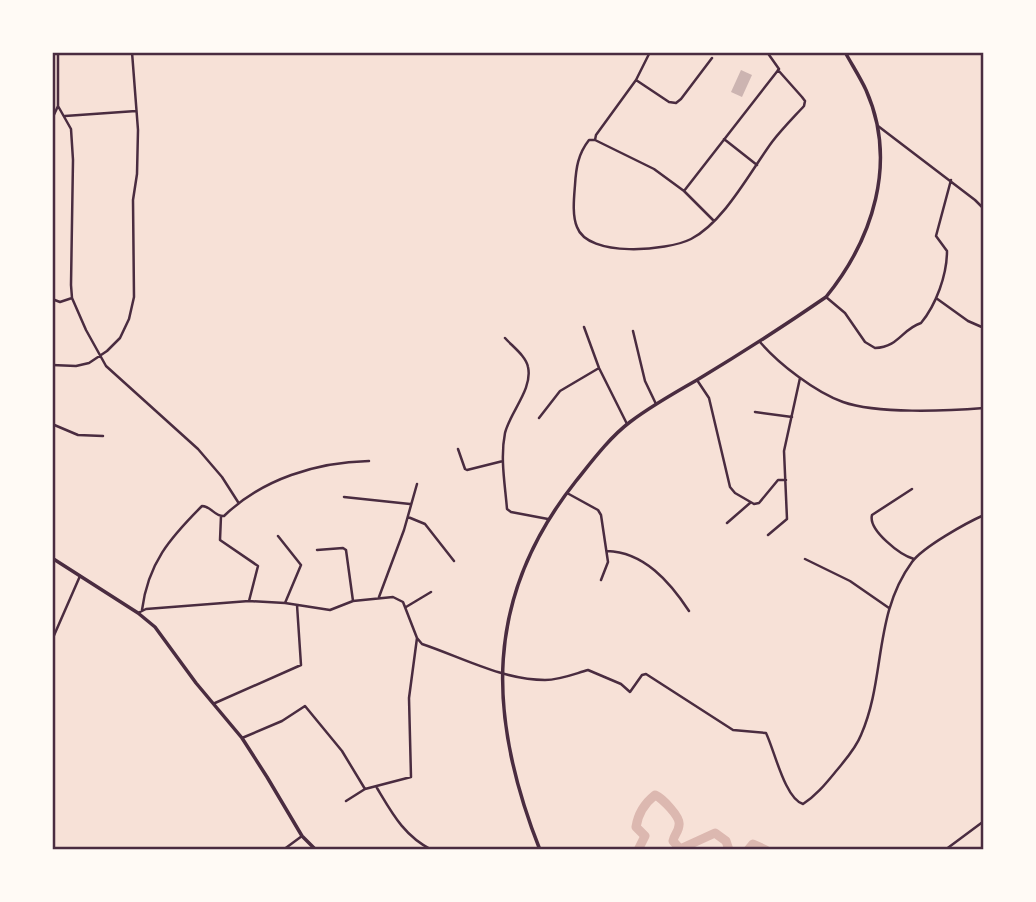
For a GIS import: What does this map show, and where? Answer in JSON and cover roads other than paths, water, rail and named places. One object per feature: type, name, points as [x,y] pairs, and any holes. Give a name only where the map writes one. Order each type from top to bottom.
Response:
[{"type":"main road","points":[[540,849],[523,806],[504,718],[503,673],[508,622],[529,554],[548,519],[567,493],[627,424],[826,297],[845,274],[856,255],[877,200],[881,160],[878,126],[866,91],[845,52]]},
{"type":"main road","points":[[52,558],[140,611],[155,626],[196,683],[242,738],[302,836],[316,849]]},
{"type":"street","points":[[53,117],[58,106],[58,52]]},
{"type":"street","points":[[52,365],[76,366],[89,363],[120,338],[129,319],[134,297],[133,200],[137,174],[132,52]]},
{"type":"street","points":[[595,140],[636,80],[650,52]]},
{"type":"street","points":[[714,221],[684,191],[654,169],[595,140],[589,140],[580,152],[574,204],[577,229],[587,239],[613,248],[659,249],[691,239],[714,221],[805,102],[778,70],[779,67],[767,52]]},
{"type":"street","points":[[636,80],[669,102],[676,103],[712,58]]},
{"type":"street","points":[[684,191],[778,70]]},
{"type":"street","points":[[58,106],[71,129],[72,298],[106,366],[198,449],[222,477],[238,502]]},
{"type":"street","points":[[65,116],[136,111]]},
{"type":"street","points":[[878,126],[951,180],[984,209]]},
{"type":"street","points":[[724,139],[757,164]]},
{"type":"street","points":[[826,297],[845,313],[865,342],[875,348],[892,345],[912,326],[921,323],[936,297],[944,275],[947,255],[945,247],[936,236],[951,180]]},
{"type":"street","points":[[936,297],[968,321],[984,328]]},
{"type":"street","points":[[52,299],[60,302],[72,298]]},
{"type":"street","points":[[584,327],[627,424]]},
{"type":"street","points":[[633,331],[645,381],[656,404]]},
{"type":"street","points":[[505,338],[525,360],[529,372],[524,392],[509,418],[503,461],[509,511],[548,519]]},
{"type":"street","points":[[758,340],[771,355],[800,377],[824,394],[844,402],[865,407],[942,411],[984,408]]},
{"type":"street","points":[[538,418],[560,391],[600,368]]},
{"type":"street","points":[[768,535],[787,519],[784,452],[800,377]]},
{"type":"street","points":[[697,380],[709,398],[730,486],[750,503],[759,503],[778,480],[786,480]]},
{"type":"street","points":[[755,412],[792,417]]},
{"type":"street","points":[[52,424],[78,435],[103,436]]},
{"type":"street","points":[[458,449],[467,470],[503,461]]},
{"type":"street","points":[[249,601],[258,566],[220,540],[221,516],[238,502],[292,474],[343,461],[369,460]]},
{"type":"street","points":[[379,597],[417,484]]},
{"type":"street","points":[[912,489],[872,515],[870,520],[889,543],[906,557],[914,559]]},
{"type":"street","points":[[567,493],[600,512],[607,551],[607,567],[601,580]]},
{"type":"street","points":[[344,497],[412,505]]},
{"type":"street","points":[[727,523],[750,503]]},
{"type":"street","points":[[221,516],[207,506],[202,506],[175,533],[163,548],[152,570],[140,611],[249,601],[330,610],[353,601],[379,597],[398,598],[406,607],[417,638],[422,644],[503,673],[544,680],[590,670],[621,684],[629,692],[642,675],[646,674],[733,730],[766,733],[772,754],[795,800],[803,804],[829,780],[852,752],[863,733],[889,608],[899,583],[914,559],[984,515]]},
{"type":"street","points":[[408,517],[425,524],[454,561]]},
{"type":"street","points":[[278,536],[301,565],[285,603]]},
{"type":"street","points":[[317,550],[346,550],[353,601]]},
{"type":"street","points":[[607,551],[627,552],[655,571],[674,589],[689,611]]},
{"type":"street","points":[[805,559],[850,581],[889,608]]},
{"type":"street","points":[[52,640],[80,576]]},
{"type":"street","points":[[406,607],[431,592]]},
{"type":"street","points":[[215,703],[301,664],[297,605]]},
{"type":"street","points":[[346,801],[365,789],[408,779],[412,775],[408,741],[409,698],[417,638]]},
{"type":"street","points":[[242,738],[282,721],[305,706],[342,751],[365,789]]},
{"type":"street","points":[[376,786],[399,824],[407,833],[432,849]]},
{"type":"street","points":[[945,849],[984,821]]},
{"type":"street","points":[[283,849],[302,836]]},
{"type":"waterway","points":[[638,850],[645,836],[636,827],[638,817],[655,795],[677,817],[679,827],[673,841],[680,849],[715,833],[726,841],[729,850]]},
{"type":"waterway","points":[[748,850],[753,844],[766,850]]}]
